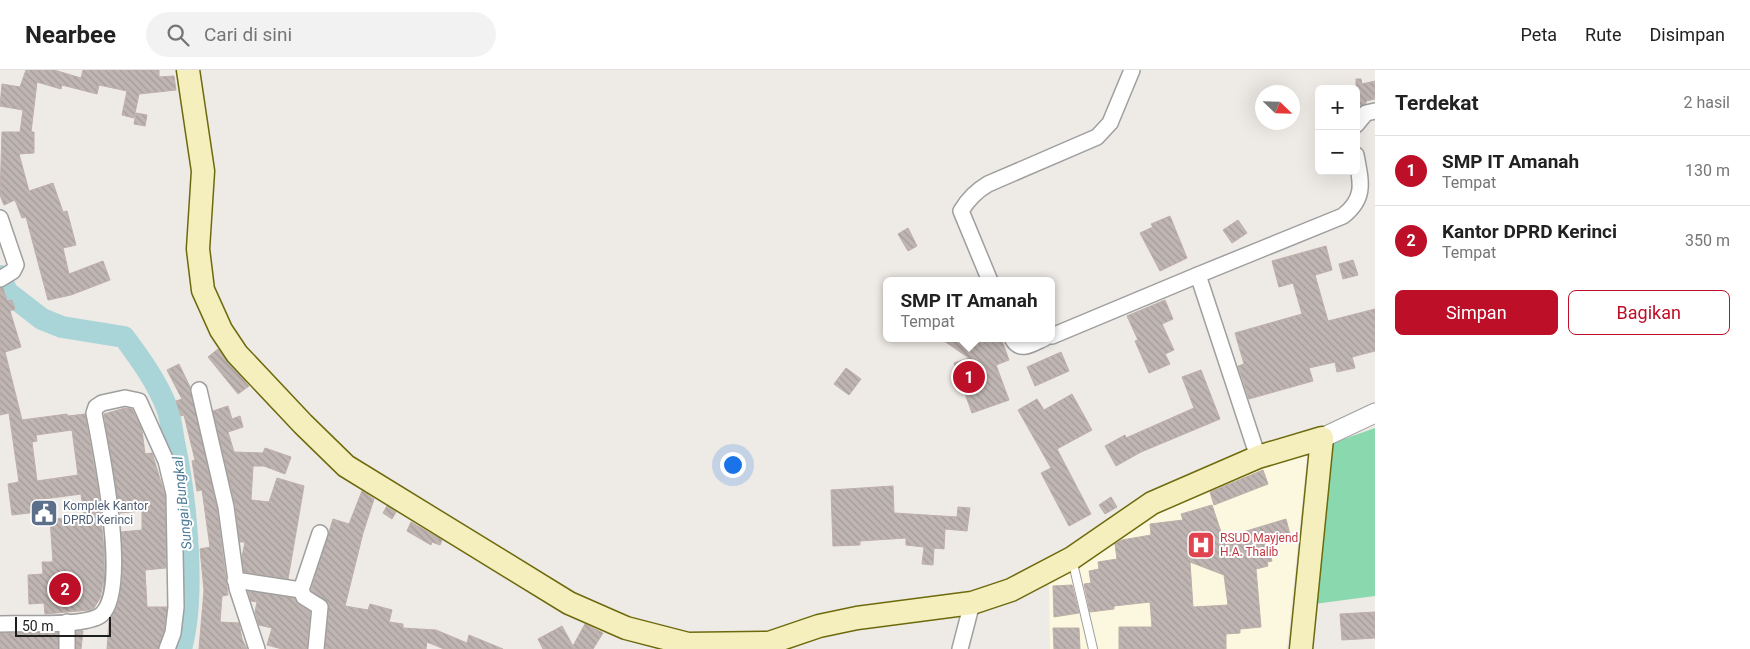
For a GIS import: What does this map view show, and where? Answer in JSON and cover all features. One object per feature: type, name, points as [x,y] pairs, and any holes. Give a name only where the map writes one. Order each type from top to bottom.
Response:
[{"type":"main road","points":[[188,70],[203,171],[198,249],[202,283],[221,330],[238,354],[303,424],[346,466],[569,602],[626,628],[684,647],[769,643],[819,626],[857,618],[972,603],[1011,590],[1072,558],[1152,503],[1258,457],[1322,438],[1300,649]]},
{"type":"street","points":[[988,277],[961,211],[967,201],[988,184],[1083,145],[1097,137],[1110,123],[1132,70]]},
{"type":"street","points":[[1360,120],[1366,113],[1375,111]]},
{"type":"street","points":[[1055,335],[1342,216],[1352,209],[1360,193],[1358,175]]},
{"type":"street","points":[[0,218],[16,265],[4,277]]},
{"type":"street","points":[[1198,274],[1258,457]]},
{"type":"street","points":[[1014,342],[1017,346],[1023,348],[1036,342]]},
{"type":"street","points":[[199,390],[226,507],[236,580],[257,649]]},
{"type":"street","points":[[0,624],[85,622],[101,615],[108,604],[111,594],[113,550],[111,510],[95,410],[102,403],[126,398],[136,399],[142,404],[166,461],[174,494],[176,607],[173,632],[167,649]]},
{"type":"street","points":[[1322,438],[1375,413]]},
{"type":"street","points":[[316,649],[320,607],[304,597],[301,590],[320,533]]},
{"type":"street","points":[[236,580],[301,590]]},
{"type":"street","points":[[960,649],[972,603]]},
{"type":"street","points":[[66,649],[67,622]]},
{"type":"lane","points":[[1072,558],[1093,649]]},
{"type":"shaded area","name":"RSUD Mayjend H.A. Thalib","points":[[1283,455],[1307,456],[1287,649],[1050,649],[1049,580],[1160,510]]},
{"type":"green space","points":[[1375,428],[1375,596],[1314,604],[1330,444]]},
{"type":"building","points":[[26,70],[54,70],[81,78],[83,70],[159,70],[159,77],[174,76],[176,90],[139,94],[134,118],[122,115],[127,91],[99,85],[97,94],[62,85],[61,89],[37,82],[31,132],[34,132],[34,153],[19,154],[29,191],[53,183],[63,212],[67,211],[76,245],[63,248],[69,274],[103,261],[110,280],[71,295],[48,300],[26,217],[22,218],[15,200],[4,205],[0,195],[2,132],[20,132],[23,110],[0,106],[2,84],[20,87]]},
{"type":"building","points":[[1356,79],[1361,79],[1362,84],[1375,81],[1375,99],[1366,101],[1360,107],[1360,85],[1356,85]]},
{"type":"building","points":[[136,113],[147,115],[145,126],[134,124]]},
{"type":"building","points":[[1170,216],[1187,258],[1160,271],[1140,233],[1153,227],[1151,224]]},
{"type":"building","points":[[1238,220],[1247,233],[1232,243],[1223,230]]},
{"type":"building","points":[[908,228],[917,246],[908,251],[898,234]]},
{"type":"building","points":[[1326,246],[1332,270],[1315,275],[1328,321],[1375,309],[1375,351],[1352,357],[1355,368],[1337,372],[1335,362],[1309,368],[1313,381],[1249,399],[1238,366],[1244,364],[1235,333],[1302,314],[1293,283],[1279,287],[1272,261]]},
{"type":"building","points":[[1353,260],[1358,275],[1343,279],[1339,264]]},
{"type":"building","points":[[0,288],[3,288],[7,301],[12,300],[15,309],[10,311],[21,347],[5,352],[22,420],[67,414],[68,416],[85,414],[98,488],[104,550],[104,578],[100,598],[94,608],[90,610],[45,614],[44,603],[29,604],[28,575],[43,574],[42,562],[53,562],[50,519],[84,517],[81,494],[44,499],[46,511],[12,515],[8,484],[19,482],[9,413],[0,415]],"holes":[[[72,430],[78,475],[37,481],[32,442],[37,441],[36,435]]]},
{"type":"building","points":[[1165,300],[1173,319],[1162,324],[1174,350],[1165,354],[1170,364],[1149,373],[1135,341],[1138,340],[1127,316]]},
{"type":"building","points":[[946,342],[1002,342],[1009,360],[996,365],[1009,400],[972,413],[954,363],[969,358]]},
{"type":"building","points":[[218,349],[249,386],[238,394],[208,357]]},
{"type":"building","points":[[1061,352],[1069,371],[1035,386],[1027,367]]},
{"type":"building","points":[[179,364],[190,387],[217,509],[228,595],[222,596],[220,622],[239,623],[242,639],[247,649],[199,649],[204,590],[200,549],[210,547],[202,490],[197,491],[192,461],[195,460],[184,415],[181,416],[176,401],[182,399],[167,370]]},
{"type":"building","points":[[846,368],[861,379],[849,395],[834,384]]},
{"type":"building","points":[[1201,370],[1220,419],[1141,452],[1116,466],[1105,446],[1125,435],[1126,438],[1194,408],[1182,377]]},
{"type":"building","points":[[1072,394],[1092,430],[1057,449],[1091,514],[1069,526],[1041,473],[1051,468],[1018,410],[1037,399],[1044,410]]},
{"type":"building","points":[[228,406],[232,419],[240,416],[243,427],[228,432],[234,452],[263,453],[265,448],[291,457],[285,474],[264,466],[253,466],[251,500],[269,502],[277,478],[304,486],[288,579],[244,572],[242,557],[245,542],[240,542],[235,505],[213,411]]},
{"type":"building","points":[[125,408],[132,409],[142,430],[145,454],[152,453],[165,495],[166,568],[145,570],[147,607],[167,607],[164,631],[158,649],[107,649],[109,620],[118,603],[122,580],[121,532],[142,530],[142,511],[120,513],[104,414]]},
{"type":"building","points":[[1263,470],[1268,484],[1214,505],[1210,492]]},
{"type":"building","points":[[893,486],[894,513],[957,517],[958,507],[970,508],[967,531],[945,529],[944,549],[934,548],[933,565],[922,564],[924,547],[906,545],[906,538],[860,541],[860,545],[833,546],[831,490]]},
{"type":"building","points":[[362,491],[374,499],[363,533],[345,606],[368,610],[370,604],[392,610],[389,622],[403,624],[403,628],[436,630],[467,643],[469,635],[503,649],[444,649],[427,642],[426,649],[325,649],[329,603],[311,590],[333,519],[349,524]]},
{"type":"building","points":[[1111,497],[1117,507],[1105,514],[1099,505]]},
{"type":"building","points":[[1212,505],[1223,538],[1286,519],[1291,538],[1268,545],[1272,561],[1267,562],[1268,566],[1256,569],[1261,627],[1240,629],[1240,633],[1226,634],[1226,649],[1119,649],[1119,627],[1152,627],[1150,602],[1114,606],[1114,609],[1090,612],[1084,584],[1091,583],[1089,571],[1099,569],[1098,562],[1117,559],[1115,544],[1122,540],[1151,535],[1150,524],[1183,520],[1181,514]],"holes":[[[1190,562],[1224,575],[1228,605],[1193,607]]]},
{"type":"building","points":[[387,506],[396,512],[392,519],[383,513]]},
{"type":"building","points":[[411,522],[442,540],[440,545],[432,542],[431,545],[407,531]]},
{"type":"building","points":[[1072,585],[1079,613],[1054,617],[1053,586]]},
{"type":"building","points":[[248,591],[294,598],[299,605],[310,612],[307,649],[282,649],[267,645],[272,628],[259,625],[255,612],[257,602],[251,601]]},
{"type":"building","points":[[1375,612],[1375,638],[1342,640],[1340,614]]},
{"type":"building","points":[[585,624],[603,633],[593,649],[543,649],[538,639],[562,626],[573,646]]},
{"type":"building","points":[[1053,628],[1079,628],[1080,649],[1054,649]]},
{"type":"building","points":[[76,631],[83,631],[81,649],[76,649]]},
{"type":"building","points":[[0,633],[58,633],[58,649],[0,649]]},
{"type":"waterway","name":"Sungai Bungkal","points":[[0,276],[7,292],[42,319],[62,327],[124,337],[148,371],[163,398],[170,416],[182,490],[188,546],[188,601],[181,649]]},
{"type":"place","name":"SMP IT Amanah","points":[[969,377]]},
{"type":"place","name":"Komplek Kantor DPRD Kerinci","points":[[44,513]]},
{"type":"place","name":"RSUD Mayjend H.A. Thalib","points":[[1201,545]]},
{"type":"place","name":"Kantor DPRD Kerinci","points":[[65,589]]}]
